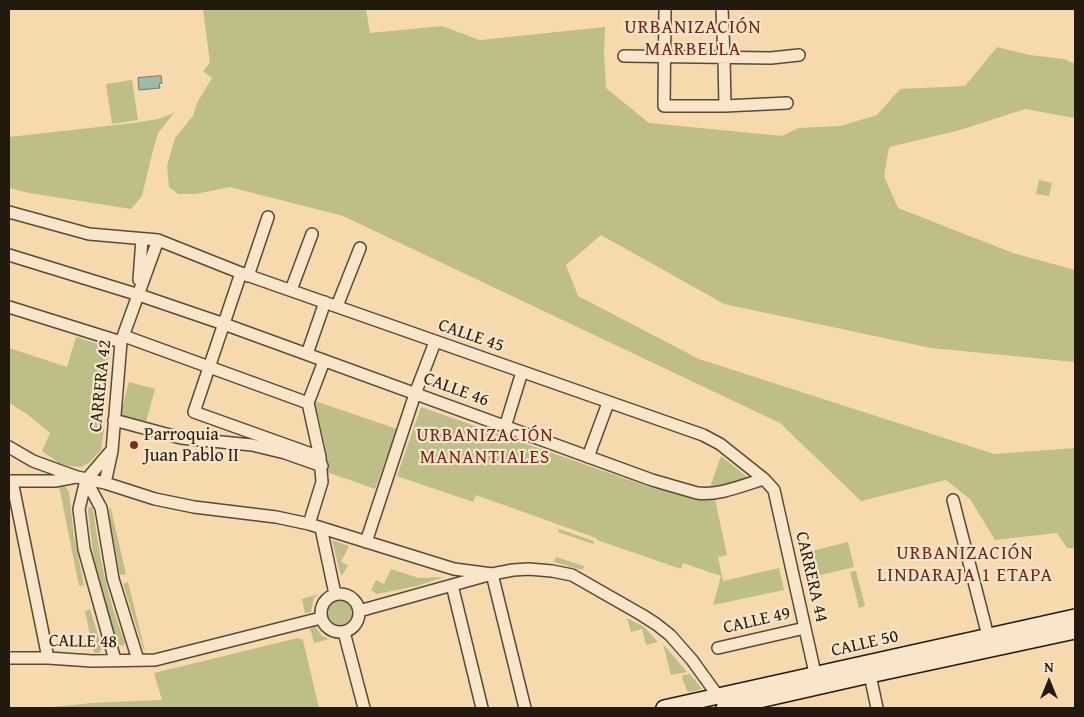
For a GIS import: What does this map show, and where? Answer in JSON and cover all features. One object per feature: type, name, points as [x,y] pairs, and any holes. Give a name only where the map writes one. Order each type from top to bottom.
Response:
[{"type":"main road","name":"CALLE 50","points":[[719,699],[746,706],[817,681],[988,636],[1075,617]]},
{"type":"main road","name":"CALLE 50","points":[[664,708],[817,681],[870,675],[1075,631]]},
{"type":"street","points":[[665,9],[664,106],[787,103]]},
{"type":"street","points":[[722,9],[725,106]]},
{"type":"street","points":[[624,56],[771,58],[799,55]]},
{"type":"street","name":"CALLE 45","points":[[9,212],[89,234],[158,240],[245,274],[435,342],[703,435],[720,444],[764,479]]},
{"type":"street","points":[[268,217],[224,324],[194,412],[321,462]]},
{"type":"street","points":[[291,290],[312,234]]},
{"type":"street","points":[[139,295],[142,239]]},
{"type":"street","name":"CARRERA 42","points":[[106,483],[112,451],[122,339],[158,240]]},
{"type":"street","points":[[337,306],[360,248]]},
{"type":"street","name":"CALLE 46","points":[[9,255],[139,295],[224,324],[652,480],[704,494],[764,479]]},
{"type":"street","points":[[307,354],[325,302]]},
{"type":"street","points":[[9,307],[122,339],[308,402]]},
{"type":"street","points":[[366,542],[415,394],[435,342]]},
{"type":"street","points":[[324,361],[308,402],[321,462],[322,482],[315,526],[335,594]]},
{"type":"street","points":[[505,426],[522,372]]},
{"type":"street","points":[[588,457],[608,402]]},
{"type":"street","points":[[114,420],[181,438],[252,445],[321,462]]},
{"type":"street","points":[[9,447],[33,461],[82,478],[106,483],[155,499],[194,507],[276,517],[315,526],[454,569],[492,574]]},
{"type":"street","points":[[48,658],[10,481],[55,481],[82,478],[112,451]]},
{"type":"street","points":[[82,478],[101,508],[113,579],[138,660]]},
{"type":"street","points":[[82,478],[79,510],[84,550],[115,660]]},
{"type":"street","name":"CARRERA 44","points":[[764,479],[774,490],[817,681]]},
{"type":"street","points":[[953,500],[988,636]]},
{"type":"street","points":[[359,611],[492,574],[513,570],[530,569],[572,575],[642,615],[670,634],[692,660],[719,699]]},
{"type":"street","points":[[492,574],[525,708]]},
{"type":"street","points":[[452,585],[482,708]]},
{"type":"street","points":[[342,593],[354,599],[358,604],[359,611],[355,624],[344,632],[332,631],[327,628],[320,618],[321,605],[324,600],[335,594],[342,593]]},
{"type":"street","name":"CALLE 48","points":[[9,658],[92,661],[156,660],[320,618]]},
{"type":"street","name":"CALLE 49","points":[[718,648],[805,628]]},
{"type":"street","points":[[344,632],[364,708]]},
{"type":"street","points":[[870,675],[878,708]]},
{"type":"green space","points":[[203,9],[366,9],[370,33],[442,26],[480,40],[605,27],[606,88],[649,123],[782,136],[798,128],[840,126],[877,115],[900,89],[965,86],[997,47],[1030,55],[1064,59],[1075,64],[1075,118],[1025,109],[960,130],[889,147],[884,176],[898,208],[1013,253],[1075,270],[1075,362],[931,348],[724,304],[601,235],[566,265],[578,296],[699,359],[994,454],[1075,448],[1075,548],[1067,548],[1057,533],[995,540],[970,499],[946,480],[861,501],[780,423],[343,216],[230,187],[195,194],[178,194],[169,187],[167,166],[175,138],[193,116],[197,103],[212,78],[203,71],[210,63]]},
{"type":"green space","points":[[132,80],[138,120],[112,124],[106,84]]},
{"type":"green space","points":[[174,113],[158,133],[142,196],[131,209],[29,193],[9,188],[9,137],[134,123],[158,119]]},
{"type":"green space","points":[[1039,180],[1052,183],[1049,196],[1036,194]]},
{"type":"green space","points":[[76,337],[111,348],[105,376],[104,430],[101,450],[90,462],[81,467],[59,463],[42,451],[50,433],[27,414],[9,403],[9,348],[67,367]]},
{"type":"green space","points":[[129,382],[155,389],[146,422],[120,415]]},
{"type":"green space","points":[[315,401],[397,429],[375,489],[327,472],[326,449],[314,405]]},
{"type":"green space","points":[[421,407],[655,489],[657,483],[714,495],[727,555],[718,557],[723,581],[779,568],[784,590],[713,605],[721,576],[683,563],[681,569],[476,495],[473,502],[397,476]]},
{"type":"green space","points":[[721,456],[751,480],[709,490]]},
{"type":"green space","points":[[59,486],[66,487],[69,492],[74,536],[84,585],[79,586]]},
{"type":"green space","points":[[89,507],[93,509],[104,576],[125,642],[122,646],[118,644],[101,590],[93,553]]},
{"type":"green space","points":[[109,508],[111,509],[126,574],[120,575]]},
{"type":"green space","points":[[559,529],[594,541],[593,544],[558,532]]},
{"type":"green space","points":[[332,540],[349,546],[341,562],[348,565],[342,576],[340,573]]},
{"type":"green space","points":[[848,542],[854,567],[805,579],[799,554]]},
{"type":"green space","points":[[556,557],[584,567],[582,570],[554,562]]},
{"type":"green space","points":[[391,569],[419,578],[444,577],[417,586],[377,594],[371,590],[376,580],[384,584]]},
{"type":"green space","points":[[856,571],[865,606],[859,608],[850,572]]},
{"type":"green space","points":[[128,582],[145,651],[123,584]]},
{"type":"green space","points":[[319,594],[314,598],[311,612],[305,613],[302,599]]},
{"type":"green space","points":[[340,598],[350,602],[354,612],[350,622],[340,626],[330,622],[326,612],[330,602]]},
{"type":"green space","points":[[90,609],[102,648],[99,653],[94,653],[85,611]]},
{"type":"green space","points":[[627,618],[644,627],[658,642],[646,645],[642,629],[631,632]]},
{"type":"green space","points":[[315,626],[322,636],[329,639],[314,643],[310,628]]},
{"type":"green space","points":[[298,638],[303,640],[319,708],[42,708],[92,703],[162,700],[154,673]]},
{"type":"green space","points":[[663,644],[687,672],[671,675]]},
{"type":"green space","points":[[690,674],[702,689],[687,691],[682,677],[683,675]]},
{"type":"shaded area","points":[[161,76],[162,83],[159,84],[160,88],[139,90],[138,78]]},
{"type":"place","name":"Parroquia Juan Pablo II","points":[[134,445]]},
{"type":"district","name":"URBANIZACIÓN MARBELLA","points":[[693,39]]},
{"type":"district","name":"URBANIZACIÓN MANANTIALES","points":[[485,447]]},
{"type":"district","name":"URBANIZACIÓN LINDARAJA 1 ETAPA","points":[[965,565]]}]
